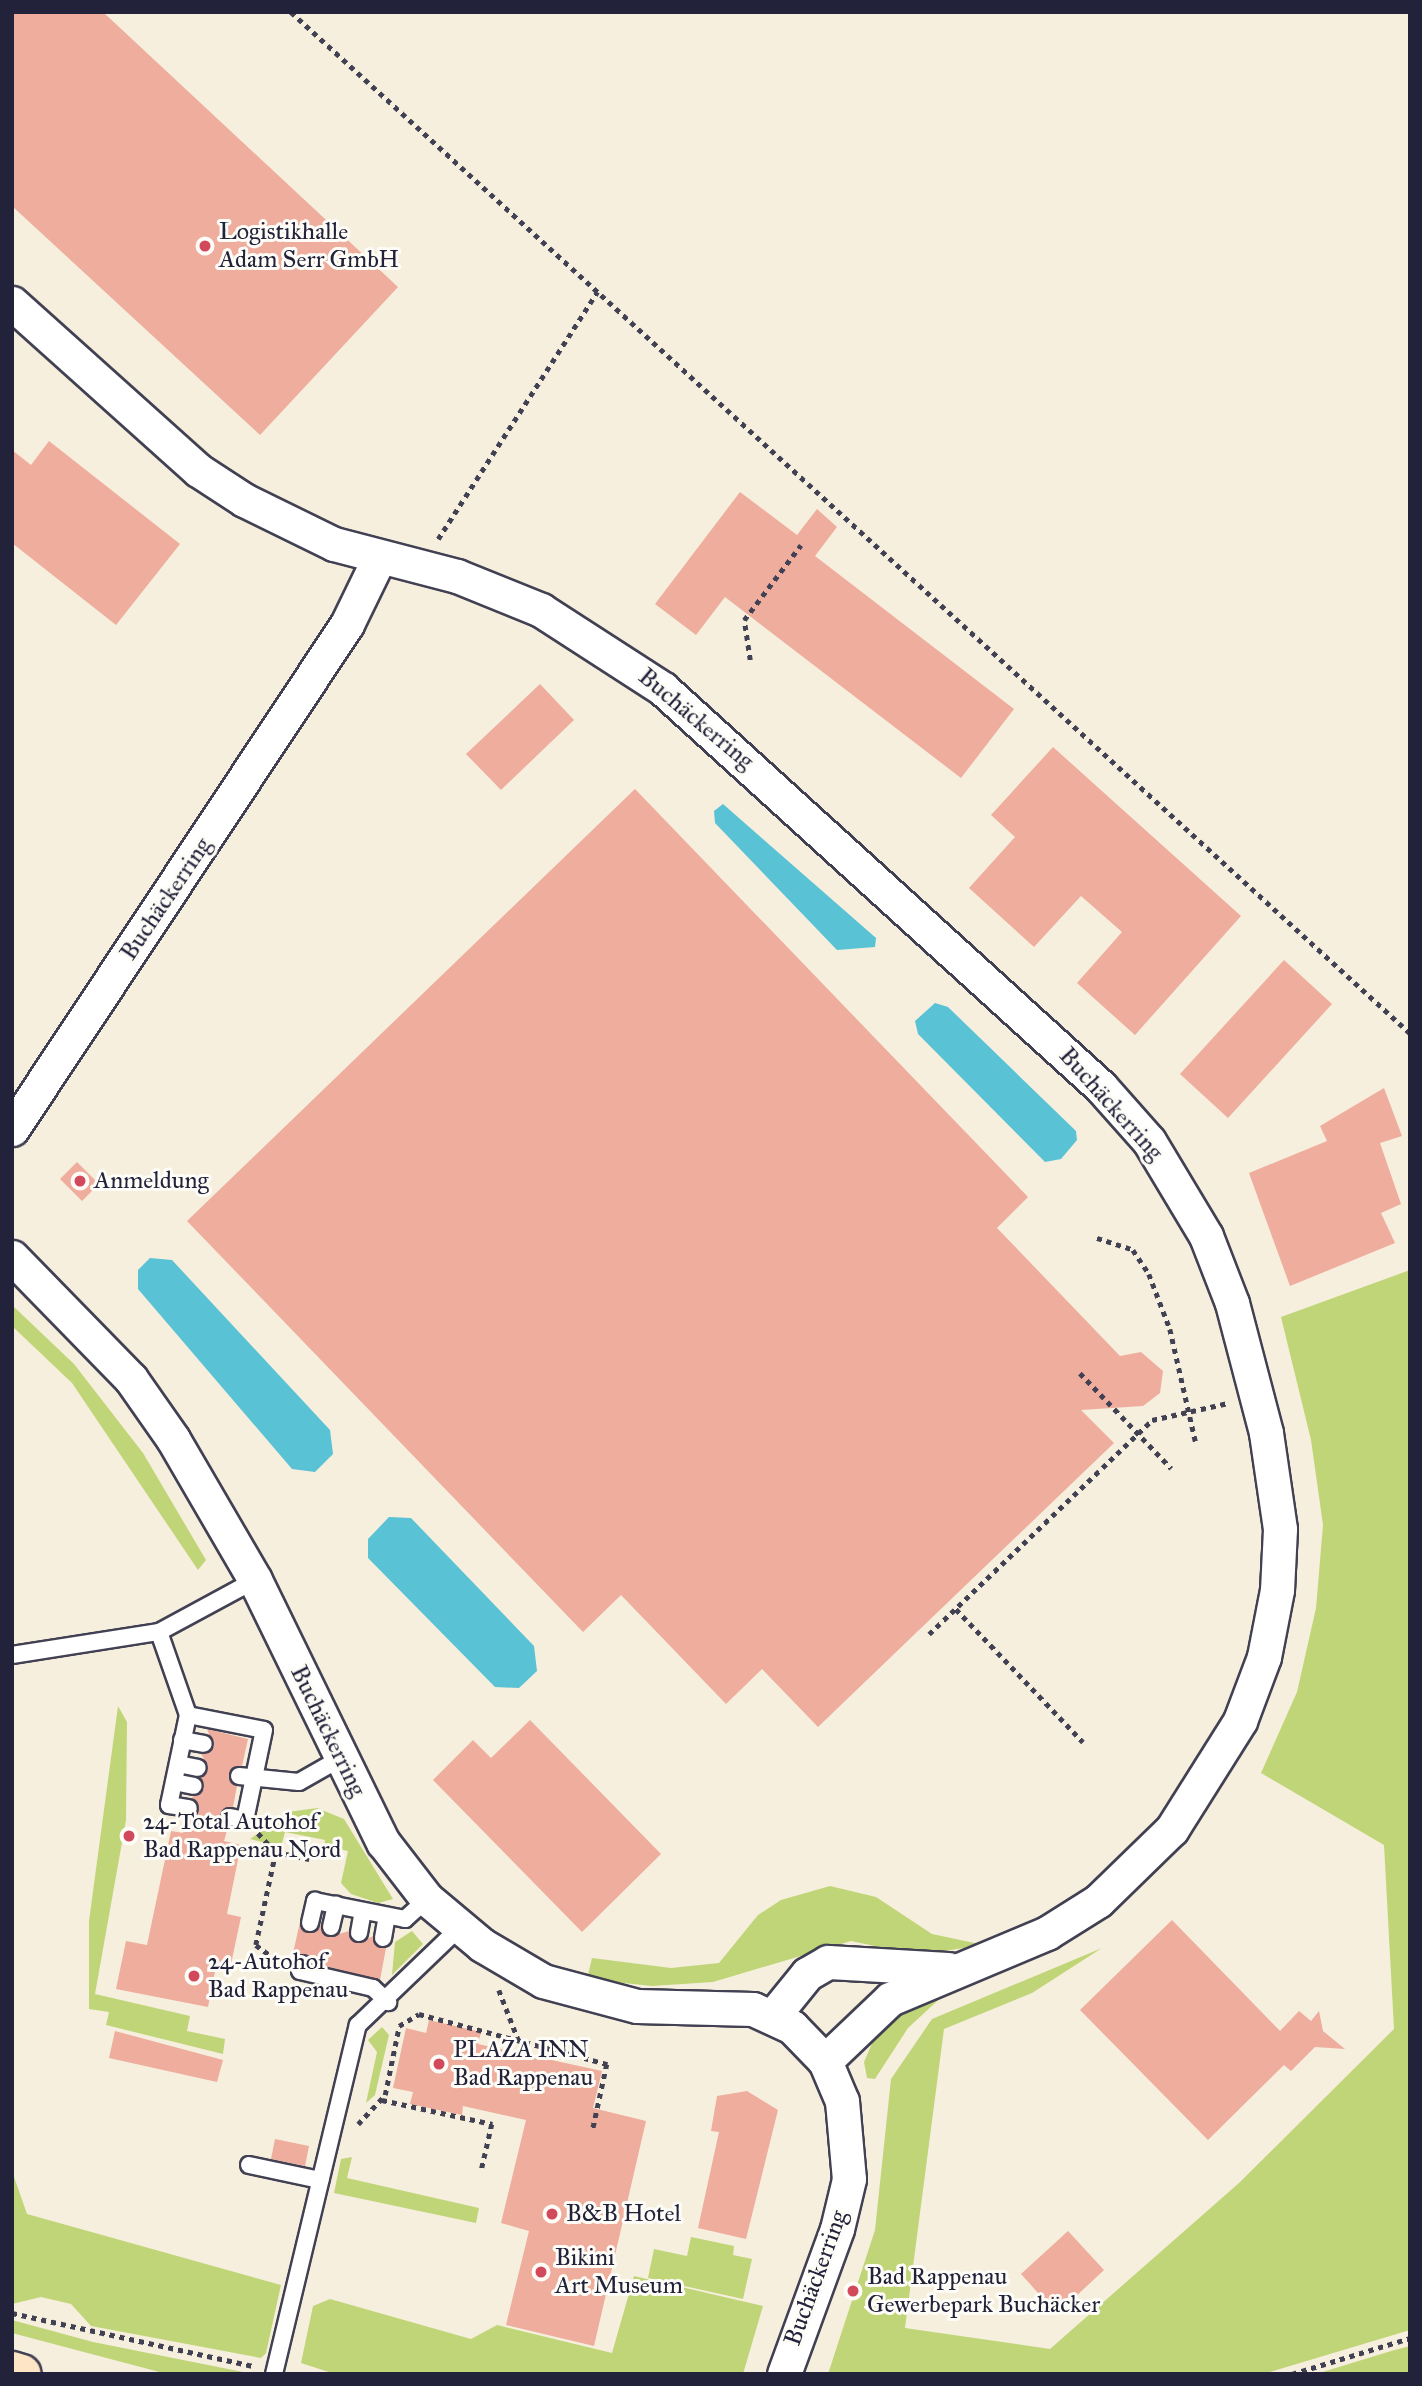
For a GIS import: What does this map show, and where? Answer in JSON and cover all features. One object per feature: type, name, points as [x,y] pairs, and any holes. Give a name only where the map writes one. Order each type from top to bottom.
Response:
[{"type":"main road","points":[[12,2371],[22,2374]]},
{"type":"street","name":"Buchäckerring","points":[[12,303],[198,470],[287,523],[379,558],[494,589],[571,625],[657,684],[743,757],[1101,1087],[1174,1177],[1228,1292],[1266,1433],[1280,1529],[1277,1590],[1264,1657],[1240,1721],[1172,1829],[1098,1901],[1047,1933],[890,1999],[825,2060]]},
{"type":"street","name":"Buchäckerring","points":[[12,1129],[347,624],[379,558]]},
{"type":"street","name":"Buchäckerring","points":[[12,1257],[131,1379],[173,1439],[255,1580],[383,1842],[428,1899],[459,1928],[512,1966],[610,2002],[730,2004],[774,2016],[825,2060],[842,2101],[849,2179],[784,2374]]},
{"type":"street","name":"Buchäckerring","points":[[774,2016],[807,1974],[828,1962],[957,1969]]},
{"type":"lane","points":[[12,1655],[159,1632],[255,1580]]},
{"type":"lane","points":[[159,1632],[188,1715],[169,1805],[189,1808]]},
{"type":"lane","points":[[188,1715],[264,1730],[252,1754],[238,1818]]},
{"type":"lane","points":[[183,1740],[204,1744]]},
{"type":"lane","points":[[247,1778],[299,1782],[341,1758]]},
{"type":"lane","points":[[178,1764],[198,1768]]},
{"type":"lane","points":[[174,1782],[194,1786]]},
{"type":"lane","points":[[310,1923],[314,1901],[405,1919],[428,1899]]},
{"type":"lane","points":[[331,1927],[336,1905]]},
{"type":"lane","points":[[359,1933],[363,1911]]},
{"type":"lane","points":[[383,1938],[387,1916]]},
{"type":"lane","points":[[275,2372],[358,2025],[388,2002],[459,1928]]},
{"type":"lane","points":[[295,1966],[300,1971],[322,1972],[373,1983],[388,2002]]},
{"type":"lane","points":[[249,2165],[320,2180]]},
{"type":"path","points":[[291,12],[1410,1033]]},
{"type":"path","points":[[420,567],[597,292]]},
{"type":"path","points":[[750,660],[744,620],[801,545]]},
{"type":"path","points":[[1097,1238],[1133,1250],[1149,1274],[1196,1443]]},
{"type":"path","points":[[1080,1373],[1171,1468]]},
{"type":"path","points":[[929,1634],[1152,1420],[1237,1401]]},
{"type":"path","points":[[956,1609],[1083,1742]]},
{"type":"path","points":[[238,1818],[276,1852],[309,1859]]},
{"type":"path","points":[[276,1852],[256,1945],[295,1966]]},
{"type":"path","points":[[512,1966],[497,1992],[518,2040]]},
{"type":"path","points":[[357,2133],[382,2100],[400,2026],[419,2014],[607,2064],[593,2129]]},
{"type":"path","points":[[382,2100],[492,2124],[481,2172]]},
{"type":"path","points":[[12,2313],[275,2372]]},
{"type":"path","points":[[1292,2374],[1410,2338]]},
{"type":"green space","points":[[1410,1270],[1410,2330],[1263,2374],[828,2374],[875,2230],[891,2079],[932,2019],[1102,1948],[1032,1993],[944,2029],[905,2328],[1050,2349],[1239,2183],[1394,2029],[1384,1845],[1261,1773],[1297,1692],[1316,1608],[1323,1525],[1311,1440],[1281,1317]]},
{"type":"green space","points":[[12,1305],[74,1364],[143,1453],[206,1560],[198,1570],[72,1383],[12,1326]]},
{"type":"green space","points":[[118,1706],[127,1722],[126,1820],[95,1994],[190,2016],[187,2031],[225,2039],[223,2054],[106,2025],[109,2012],[89,2009],[89,1921]]},
{"type":"green space","points":[[317,1808],[344,1819],[393,1899],[378,1903],[351,1894],[341,1883],[348,1851],[324,1846],[325,1840],[285,1832],[281,1847],[250,1839],[288,1812]]},
{"type":"green space","points":[[830,1886],[876,1897],[932,1934],[984,1945],[917,1955],[851,1941],[713,1982],[652,1986],[587,1979],[592,1958],[671,1968],[719,1963],[758,1915],[781,1900]]},
{"type":"green space","points":[[412,1931],[423,1944],[392,1975],[395,1942]]},
{"type":"green space","points":[[948,1991],[908,2028],[875,2079],[867,2078],[864,2062],[873,2041],[891,2017],[912,2001]]},
{"type":"green space","points":[[382,2027],[389,2035],[375,2095],[366,2103],[377,2052],[368,2040]]},
{"type":"green space","points":[[352,2157],[347,2178],[479,2208],[476,2223],[334,2193],[341,2159]]},
{"type":"green space","points":[[12,2171],[27,2214],[281,2285],[266,2353],[261,2358],[91,2326],[71,2304],[41,2297],[12,2304]]},
{"type":"green space","points":[[691,2237],[734,2246],[733,2255],[752,2259],[743,2299],[648,2278],[654,2249],[687,2256]]},
{"type":"green space","points":[[634,2276],[763,2306],[743,2374],[335,2374],[301,2363],[313,2306],[330,2299],[471,2339],[497,2325],[612,2353]]},
{"type":"green space","points":[[12,2320],[93,2342],[243,2372],[167,2374],[12,2333]]},
{"type":"green space","points":[[1410,2346],[1410,2374],[1316,2374],[1391,2351]]},
{"type":"water","points":[[723,804],[876,938],[875,947],[837,950],[715,823],[714,811]]},
{"type":"water","points":[[935,1003],[948,1007],[1076,1131],[1077,1140],[1061,1159],[1045,1162],[918,1034],[915,1021]]},
{"type":"water","points":[[150,1258],[172,1260],[330,1430],[333,1454],[315,1472],[292,1469],[138,1289],[138,1270]]},
{"type":"water","points":[[389,1517],[411,1518],[534,1646],[537,1671],[519,1688],[495,1687],[368,1558],[368,1539]]},
{"type":"building","name":"Logistikhalle Adam Serr GmbH","points":[[12,12],[103,12],[398,287],[260,435],[12,206]]},
{"type":"building","points":[[49,441],[180,544],[116,625],[12,543],[12,450],[31,465]]},
{"type":"building","points":[[740,492],[797,535],[817,509],[837,527],[815,556],[1014,709],[961,778],[725,597],[696,635],[655,604]]},
{"type":"building","points":[[540,684],[574,720],[501,790],[466,754]]},
{"type":"building","points":[[1053,747],[1241,916],[1135,1035],[1077,983],[1122,932],[1081,896],[1034,947],[969,888],[1015,837],[991,815]]},
{"type":"building","points":[[635,789],[1028,1197],[997,1228],[1120,1356],[1141,1352],[1163,1371],[1160,1393],[1143,1406],[1081,1410],[1114,1443],[818,1727],[762,1669],[726,1704],[621,1595],[583,1632],[187,1221]]},
{"type":"building","points":[[1284,960],[1332,1004],[1228,1118],[1180,1074]]},
{"type":"building","points":[[1384,1088],[1402,1136],[1380,1143],[1401,1204],[1381,1213],[1395,1243],[1290,1286],[1249,1173],[1327,1141],[1320,1126]]},
{"type":"building","name":"Anmeldung","points":[[77,1162],[99,1184],[82,1201],[60,1179]]},
{"type":"building","points":[[530,1720],[661,1854],[582,1932],[433,1780],[473,1740],[491,1758]]},
{"type":"building","points":[[207,1729],[248,1739],[242,1766],[229,1774],[237,1786],[233,1807],[220,1816],[228,1827],[224,1841],[241,1845],[227,1914],[241,1917],[231,1964],[217,1961],[208,2007],[116,1989],[126,1941],[147,1945],[171,1831],[183,1833],[187,1818],[199,1810],[191,1798],[204,1789],[201,1778],[208,1765],[201,1754],[214,1747]]},
{"type":"building","points":[[1172,1920],[1280,2031],[1299,2011],[1311,2021],[1319,2011],[1323,2031],[1345,2049],[1315,2047],[1291,2071],[1284,2065],[1208,2140],[1080,2010]]},
{"type":"building","points":[[300,1922],[308,1933],[321,1925],[329,1937],[349,1931],[358,1943],[373,1936],[376,1945],[386,1948],[380,1980],[312,1963],[304,1954],[291,1962]]},
{"type":"building","points":[[429,2020],[481,2032],[478,2044],[602,2071],[593,2108],[646,2121],[594,2346],[506,2325],[529,2231],[501,2223],[526,2120],[463,2106],[462,2115],[410,2104],[413,2092],[393,2088],[406,2028],[426,2033]]},
{"type":"building","points":[[115,2031],[223,2060],[217,2082],[109,2058]]},
{"type":"building","points":[[747,2091],[778,2110],[746,2239],[698,2228],[719,2132],[711,2131],[717,2096]]},
{"type":"building","points":[[275,2139],[309,2146],[305,2166],[271,2159]]},
{"type":"building","points":[[1068,2231],[1104,2270],[1057,2314],[1021,2274]]},
{"type":"place","name":"Logistikhalle Adam Serr GmbH","points":[[205,246]]},
{"type":"place","name":"Anmeldung","points":[[80,1181]]},
{"type":"place","name":"24-Total Autohof Bad Rappenau Nord","points":[[129,1836]]},
{"type":"place","name":"24-Autohof Bad Rappenau","points":[[194,1976]]},
{"type":"place","name":"PLAZA INN Bad Rappenau","points":[[439,2064]]},
{"type":"place","name":"B&B Hotel","points":[[552,2214]]},
{"type":"place","name":"Bikini Art Museum","points":[[541,2272]]},
{"type":"place","name":"Bad Rappenau Gewerbepark Buchäcker","points":[[853,2291]]}]
